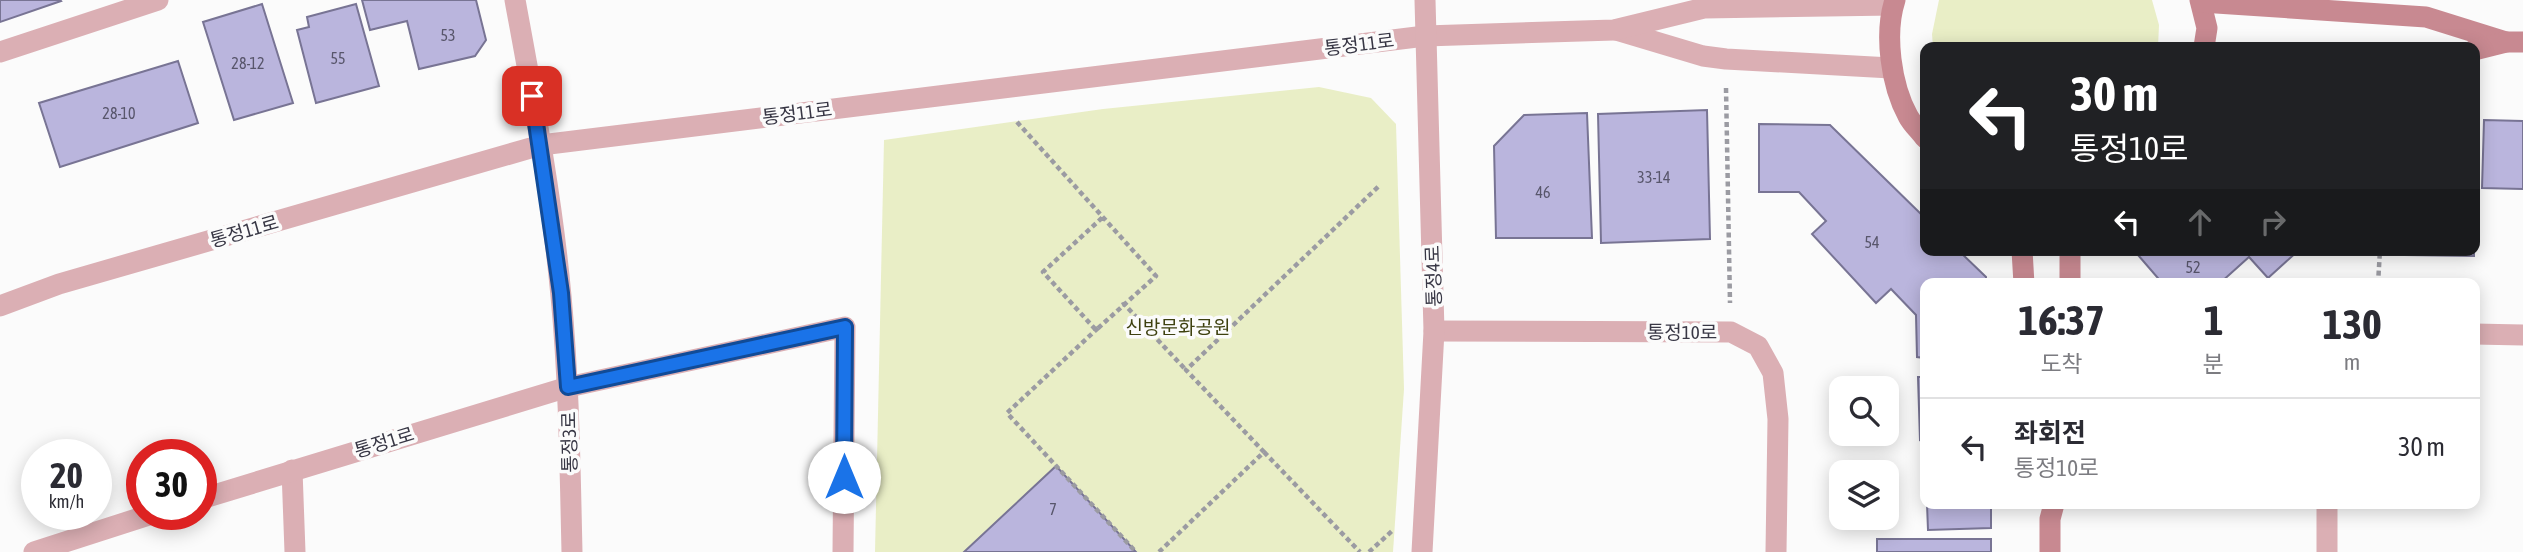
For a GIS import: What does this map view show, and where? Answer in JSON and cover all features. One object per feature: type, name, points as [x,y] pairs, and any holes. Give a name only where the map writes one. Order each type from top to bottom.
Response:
[{"type":"street","points":[[0,52],[158,0]]},
{"type":"street","name":"통정3로","points":[[515,0],[541,145],[561,293],[568,387],[572,552]]},
{"type":"street","name":"통정4로","points":[[1422,552],[1434,331],[1425,0]]},
{"type":"street","points":[[2205,42],[2207,27],[2200,1],[2426,17],[2514,42]]},
{"type":"street","points":[[1615,30],[1704,8],[1894,2],[1890,17],[1891,68],[1908,117],[1920,132]]},
{"type":"street","points":[[1615,30],[1703,56],[1726,60],[1891,68]]},
{"type":"street","name":"통정11로","points":[[0,306],[59,284],[541,145],[1425,36],[1615,30]]},
{"type":"street","points":[[2480,49],[2514,42]]},
{"type":"street","points":[[2022,256],[2024,278]]},
{"type":"street","points":[[2070,256],[2070,278]]},
{"type":"street","points":[[568,387],[845,327],[843,552]]},
{"type":"street","name":"통정10로","points":[[1434,331],[1731,332],[1758,346],[1773,373],[1779,419],[1776,552]]},
{"type":"street","points":[[2480,334],[2523,335]]},
{"type":"street","name":"통정1로","points":[[217,494],[568,387]]},
{"type":"street","points":[[292,470],[295,552]]},
{"type":"street","points":[[2050,509],[2050,552]]},
{"type":"street","points":[[2327,509],[2327,552]]},
{"type":"street","points":[[34,552],[126,522]]},
{"type":"path","points":[[1726,60],[1731,332]]},
{"type":"path","points":[[1017,122],[1156,275],[1007,413],[1136,552]]},
{"type":"path","points":[[1186,370],[1380,185]]},
{"type":"path","points":[[1096,330],[1043,272],[1103,217]]},
{"type":"path","points":[[2378,278],[2380,256]]},
{"type":"path","points":[[1124,304],[1360,552]]},
{"type":"path","points":[[1159,552],[1264,452]]},
{"type":"path","points":[[1370,552],[1395,529]]},
{"type":"green space","points":[[1939,0],[2152,0],[2159,25],[2158,42],[1933,42]]},
{"type":"green space","name":"신방문화공원","points":[[1319,87],[1371,98],[1396,124],[1404,389],[1393,552],[875,552],[884,140],[1103,109]]},
{"type":"building","points":[[0,0],[60,0],[61,1],[0,22]]},
{"type":"building","points":[[362,0],[476,0],[486,40],[475,56],[419,69],[407,21],[370,30]]},
{"type":"building","points":[[262,4],[293,103],[234,120],[203,22]]},
{"type":"building","points":[[356,4],[379,86],[316,103],[297,30],[309,27],[307,17]]},
{"type":"building","points":[[178,61],[198,123],[60,167],[39,103]]},
{"type":"building","points":[[1707,110],[1710,239],[1601,243],[1598,114]]},
{"type":"building","points":[[1587,113],[1592,238],[1496,238],[1494,146],[1524,115]]},
{"type":"building","points":[[2484,120],[2523,121],[2523,189],[2482,188]]},
{"type":"building","points":[[1759,124],[1830,125],[1920,213],[1920,256],[1964,256],[1986,278],[1920,278],[1920,357],[1917,357],[1916,315],[1891,289],[1876,303],[1812,234],[1826,221],[1799,192],[1759,192]]},
{"type":"building","points":[[2139,256],[2292,256],[2268,278],[2249,257],[2226,278],[2158,278]]},
{"type":"building","points":[[1918,377],[1920,377],[1920,440]]},
{"type":"building","points":[[1056,466],[1136,552],[964,552]]},
{"type":"building","points":[[1927,509],[1991,509],[1991,528],[1928,530]]},
{"type":"building","points":[[1877,539],[1991,539],[1991,552],[1877,552]]},
{"type":"route","points":[[532,96],[561,293],[568,387],[845,327],[844,477]]}]
